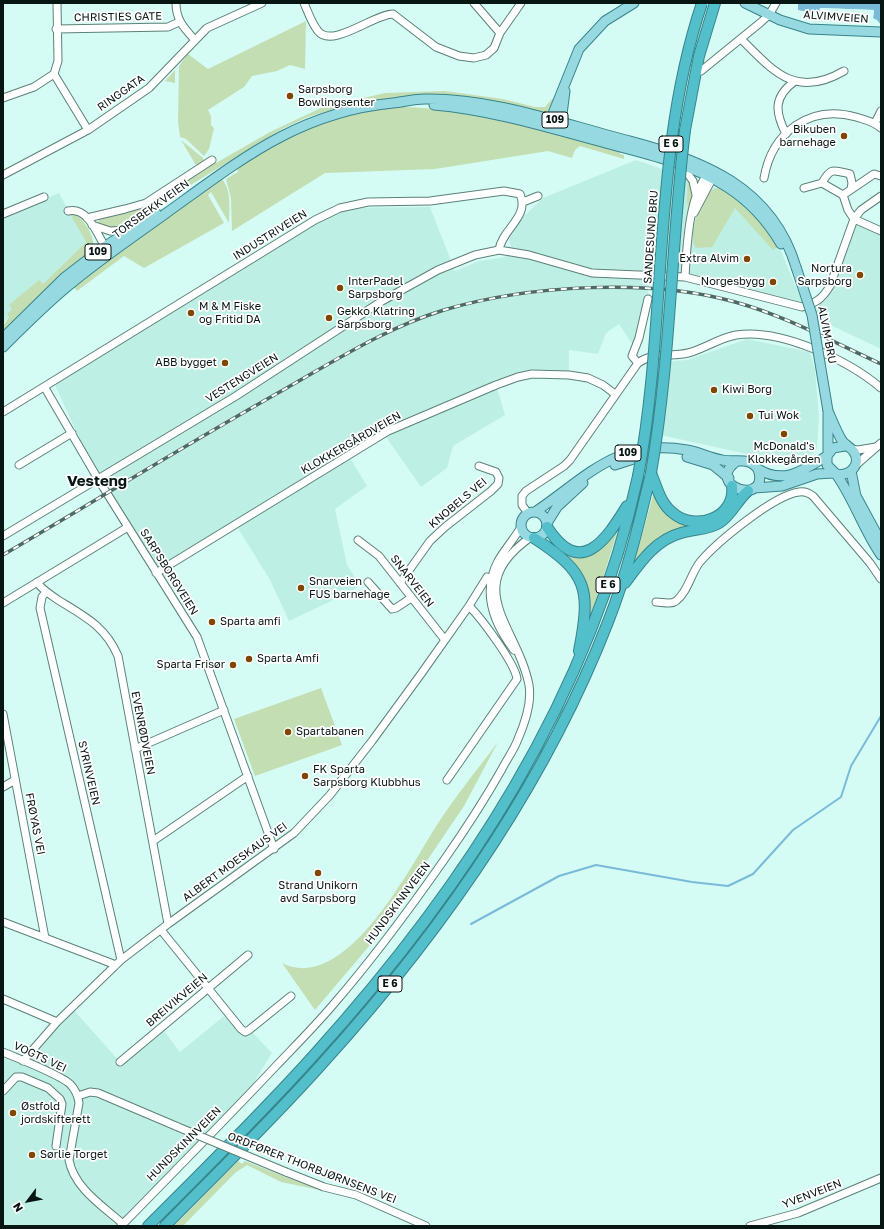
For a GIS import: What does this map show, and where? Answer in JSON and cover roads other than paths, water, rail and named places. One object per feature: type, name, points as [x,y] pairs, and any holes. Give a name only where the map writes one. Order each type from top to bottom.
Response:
[{"type":"highway","name":"SANDESUND BRU","points":[[633,498],[648,419],[653,374],[667,177],[673,127],[687,53],[702,3]]},
{"type":"highway","name":"E 6","points":[[165,1226],[322,1064],[386,989],[458,896],[512,814],[561,727],[592,661],[619,591],[635,540],[651,473],[666,371],[685,130],[699,56],[715,3]]},
{"type":"highway","name":"E 6","points":[[651,473],[660,497],[668,509],[679,518],[691,522],[709,520],[723,512],[730,503],[730,482]]},
{"type":"highway","name":"E 6","points":[[619,591],[654,547],[675,535],[708,528],[718,524],[729,515],[740,498],[751,489]]},
{"type":"highway","name":"E 6","points":[[547,525],[555,539],[565,548],[576,552],[587,551],[597,546],[607,537],[633,498]]},
{"type":"highway","name":"E 6","points":[[148,1226],[271,1102],[377,982],[417,931],[503,807],[547,729],[575,670],[604,598],[633,498]]},
{"type":"highway","name":"E 6","points":[[532,538],[568,564],[578,576],[584,590],[585,612],[575,670]]},
{"type":"main road","name":"109","points":[[552,124],[571,65],[579,49],[605,21],[634,3]]},
{"type":"main road","name":"ALVIMVEIEN","points":[[745,3],[790,24],[808,29],[881,32]]},
{"type":"main road","name":"109","points":[[552,124],[561,122],[564,106],[565,86]]},
{"type":"main road","name":"TORSBEKKVEIEN","points":[[3,339],[48,293],[107,250],[258,148],[300,127],[340,113],[372,105],[423,99],[478,103],[552,124],[710,175]]},
{"type":"main road","name":"TORSBEKKVEIEN","points":[[561,122],[667,150],[710,175],[742,198],[765,220],[796,266]]},
{"type":"main road","name":"TORSBEKKVEIEN","points":[[3,347],[107,250],[132,230],[187,192],[207,182]]},
{"type":"main road","name":"ALVIM BRU","points":[[796,266],[812,315],[828,410]]},
{"type":"main road","name":"109","points":[[828,410],[848,447],[856,456],[853,468],[856,496],[881,542]]},
{"type":"main road","name":"109","points":[[828,410],[827,465],[844,486],[862,524],[881,555]]},
{"type":"main road","name":"109","points":[[521,527],[522,519],[595,468],[634,451],[653,448],[695,452],[722,460],[749,461],[758,469],[770,475],[788,476],[813,465],[836,446],[848,447]]},
{"type":"main road","name":"109","points":[[532,538],[542,535],[557,507],[582,484],[607,468],[635,458],[662,454],[695,458],[713,465],[740,491],[782,486],[826,472],[844,475],[853,468]]},
{"type":"main road","points":[[730,482],[730,468],[737,461]]},
{"type":"main road","points":[[751,489],[759,479],[758,469]]},
{"type":"main road","points":[[532,512],[543,515],[547,525]]},
{"type":"main road","points":[[521,527],[525,535],[532,538]]},
{"type":"street","points":[[3,98],[34,87],[54,74],[58,62],[56,29],[57,3]]},
{"type":"street","points":[[176,3],[176,13],[179,22],[194,39]]},
{"type":"street","name":"RINGGATA","points":[[3,176],[88,130],[150,88],[194,39],[214,23],[262,3]]},
{"type":"street","points":[[304,3],[317,31],[328,37],[344,34],[377,18],[393,14],[436,47],[459,56],[474,58],[486,55],[494,48],[500,33],[521,3]]},
{"type":"street","points":[[474,3],[500,33]]},
{"type":"street","points":[[701,71],[769,15],[776,3]]},
{"type":"street","name":"CHRISTIES GATE","points":[[56,29],[168,26],[179,22]]},
{"type":"street","points":[[741,39],[770,68],[795,81],[815,84],[844,71]]},
{"type":"street","points":[[54,74],[88,130]]},
{"type":"street","points":[[786,134],[778,118],[778,107],[781,94],[795,81]]},
{"type":"street","points":[[875,123],[881,111]]},
{"type":"street","points":[[764,178],[766,166],[776,147],[786,134],[801,122],[823,113],[836,113],[850,115],[875,123],[881,128]]},
{"type":"street","name":"TORSBEKKVEIEN","points":[[107,250],[87,218],[146,203],[212,160]]},
{"type":"street","points":[[680,165],[694,181],[696,195],[689,230],[685,277]]},
{"type":"street","points":[[822,183],[828,172],[832,170],[867,178]]},
{"type":"street","points":[[850,174],[852,183],[851,189]]},
{"type":"street","points":[[843,195],[874,174],[881,176]]},
{"type":"street","points":[[696,195],[710,175]]},
{"type":"street","points":[[692,217],[710,175]]},
{"type":"street","points":[[804,188],[822,183],[843,195],[848,210],[854,219],[881,231]]},
{"type":"street","name":"INDUSTRIVEIEN","points":[[3,412],[45,388],[315,220],[340,208],[368,202],[430,201],[504,191],[520,194],[523,202]]},
{"type":"street","points":[[538,196],[523,202],[522,211],[503,237],[499,250],[529,255],[592,273],[685,277],[802,307],[814,304],[824,295],[830,286],[854,219],[861,210],[881,196]]},
{"type":"street","points":[[3,214],[44,197]]},
{"type":"street","points":[[68,211],[77,210],[87,218]]},
{"type":"street","name":"TORSBEKKVEIEN","points":[[92,225],[110,231],[132,230]]},
{"type":"street","name":"VESTENGVEIEN","points":[[3,536],[236,396],[394,294],[452,264],[475,255],[499,250]]},
{"type":"street","points":[[638,363],[632,356],[639,338],[648,299]]},
{"type":"street","points":[[532,512],[522,505],[522,496],[526,491],[564,466],[570,460],[638,363],[647,357],[685,354],[701,350],[734,336],[763,335],[811,347],[855,370],[881,388]]},
{"type":"street","name":"KLOKKERGÅRDVEIEN","points":[[156,573],[388,431],[496,385],[518,377],[532,374],[564,375],[588,378],[603,385],[615,394]]},
{"type":"street","name":"SARPSBORGVEIEN","points":[[45,388],[98,479],[196,637],[274,849]]},
{"type":"street","points":[[19,466],[72,433]]},
{"type":"street","points":[[848,447],[879,445]]},
{"type":"street","points":[[853,468],[879,445]]},
{"type":"street","name":"KNOBELS VEI","points":[[400,583],[430,541],[498,484],[499,478],[496,472],[479,466]]},
{"type":"street","points":[[656,602],[672,603],[677,600],[694,571],[710,553],[764,508],[780,498],[801,491],[813,496],[870,563],[881,579]]},
{"type":"street","points":[[3,603],[128,526]]},
{"type":"street","points":[[521,527],[496,566],[492,576],[490,592],[490,606],[495,620],[521,658]]},
{"type":"street","name":"HUNDSKINNVEIEN","points":[[122,1225],[241,1104],[332,1007],[393,931],[480,808],[518,741],[529,707],[530,687],[521,658],[501,616],[496,591],[498,579],[506,558],[513,550],[532,538]]},
{"type":"street","name":"SNARVEIEN","points":[[358,540],[379,556],[445,640]]},
{"type":"street","name":"ALBERT MOESKAUS VEI","points":[[23,1061],[57,1022],[119,963],[168,924],[274,849],[294,833],[330,795],[372,741],[469,606],[486,577]]},
{"type":"street","name":"EVENRØDVEIEN","points":[[37,582],[46,592],[97,625],[112,643],[118,656],[168,924]]},
{"type":"street","points":[[368,582],[392,609],[411,598]]},
{"type":"street","name":"SYRINVEIEN","points":[[46,592],[42,597],[40,608],[119,963]]},
{"type":"street","points":[[447,780],[518,679],[516,671],[478,614],[469,606]]},
{"type":"street","points":[[135,748],[224,710]]},
{"type":"street","name":"FRØYAS VEI","points":[[3,714],[45,938]]},
{"type":"street","points":[[153,841],[248,776]]},
{"type":"street","points":[[3,787],[15,780]]},
{"type":"street","points":[[3,922],[119,963]]},
{"type":"street","points":[[161,930],[207,989],[245,1032],[291,996]]},
{"type":"street","name":"BREIVIKVEIEN","points":[[120,1062],[248,955]]},
{"type":"street","points":[[3,999],[57,1022]]},
{"type":"street","name":"VOGTS VEI","points":[[3,1052],[64,1080],[74,1089],[78,1096]]},
{"type":"street","points":[[3,1091],[16,1077],[22,1077],[48,1088],[58,1095],[62,1104],[56,1146]]},
{"type":"street","name":"ORDFØRER THORBJØRNSENS VEI","points":[[78,1096],[90,1092],[98,1093],[286,1172],[324,1187],[356,1195],[426,1226]]},
{"type":"street","points":[[78,1096],[79,1104],[69,1160],[71,1169],[78,1182],[122,1225]]},
{"type":"street","name":"YVENVEIEN","points":[[750,1226],[798,1213],[881,1178]]},
{"type":"water","points":[[798,3],[881,3],[881,25],[873,18],[874,10],[820,8],[819,14],[798,10]]},
{"type":"waterway","points":[[471,924],[559,876],[596,865],[692,882],[728,886],[753,874],[793,830],[841,797],[851,766],[881,716]]},
{"type":"railway","points":[[3,555],[214,430],[363,345],[403,325],[423,317],[477,301],[551,290],[590,288],[628,287],[702,294],[735,302],[773,314],[881,364]]},
{"type":"place","name":"Sarpsborg Bowlingsenter","points":[[290,96]]},
{"type":"place","name":"Bikuben barnehage","points":[[844,136]]},
{"type":"place","name":"Extra Alvim","points":[[747,259]]},
{"type":"place","name":"Nortura Sarpsborg","points":[[860,275]]},
{"type":"place","name":"Norgesbygg","points":[[773,282]]},
{"type":"place","name":"InterPadel Sarpsborg","points":[[340,288]]},
{"type":"place","name":"M & M Fiske og Fritid DA","points":[[191,313]]},
{"type":"place","name":"Gekko Klatring Sarpsborg","points":[[329,318]]},
{"type":"place","name":"ABB bygget","points":[[225,363]]},
{"type":"place","name":"Kiwi Borg","points":[[714,390]]},
{"type":"place","name":"Tui Wok","points":[[750,416]]},
{"type":"place","name":"McDonald's Klokkegården","points":[[784,434]]},
{"type":"place","name":"Snarveien FUS barnehage","points":[[301,588]]},
{"type":"place","name":"Sparta amfi","points":[[212,622]]},
{"type":"place","name":"Sparta Amfi","points":[[249,659]]},
{"type":"place","name":"Sparta Frisør","points":[[233,665]]},
{"type":"place","name":"Spartabanen","points":[[288,732]]},
{"type":"place","name":"FK Sparta Sarpsborg Klubbhus","points":[[305,776]]},
{"type":"place","name":"Strand Unikorn avd Sarpsborg","points":[[318,873]]},
{"type":"place","name":"Østfold jordskifterett","points":[[13,1113]]},
{"type":"place","name":"Sørlie Torget","points":[[32,1155]]},
{"type":"district","name":"Vesteng","points":[[97,481]]}]
